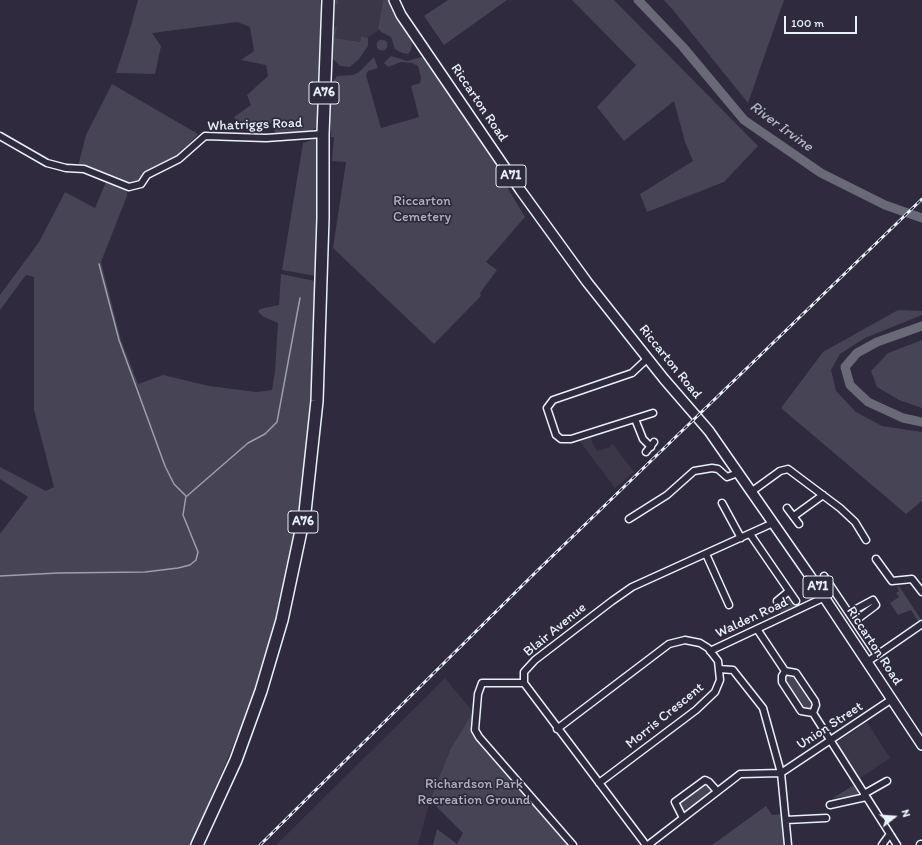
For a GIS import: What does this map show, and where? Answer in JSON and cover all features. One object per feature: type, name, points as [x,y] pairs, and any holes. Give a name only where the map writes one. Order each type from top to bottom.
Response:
[{"type":"highway","name":"A76","points":[[197,845],[236,760],[262,691],[282,620],[298,548],[310,475],[317,402],[327,1]]},
{"type":"main road","name":"Riccarton Road","points":[[394,0],[401,15],[521,191],[587,282],[709,431],[825,597],[922,745]]},
{"type":"street","name":"Whatriggs Road","points":[[0,136],[47,163],[66,168],[84,169],[129,187],[141,184],[147,175],[179,159],[205,136],[266,138],[323,134]]},
{"type":"street","points":[[648,358],[632,374],[553,400],[547,408],[556,435],[561,439],[571,439],[653,413]]},
{"type":"street","points":[[635,419],[643,440],[650,447]]},
{"type":"street","points":[[629,519],[667,495],[694,471],[712,468],[718,469],[727,478],[738,473]]},
{"type":"street","points":[[751,492],[780,471],[788,469],[823,495],[855,522],[866,540]]},
{"type":"street","points":[[794,516],[823,495]]},
{"type":"street","points":[[722,503],[741,538]]},
{"type":"street","points":[[787,508],[799,524]]},
{"type":"street","name":"Blair Avenue","points":[[524,683],[524,672],[528,666],[632,587],[773,523]]},
{"type":"street","points":[[750,534],[796,601]]},
{"type":"street","points":[[706,554],[729,605]]},
{"type":"street","points":[[876,559],[892,581],[912,579],[922,592]]},
{"type":"street","name":"Riccarton Road","points":[[824,576],[877,655]]},
{"type":"street","points":[[777,600],[789,592]]},
{"type":"street","name":"Walden Road","points":[[710,651],[825,597]]},
{"type":"street","name":"Riccarton Road","points":[[849,613],[873,600],[876,604],[875,606],[855,621]]},
{"type":"street","points":[[867,662],[922,624]]},
{"type":"street","points":[[758,629],[785,671],[796,673],[811,695],[816,705],[813,713]]},
{"type":"street","points":[[557,729],[669,644],[685,640],[700,643],[710,651],[718,661],[719,669],[733,670],[763,708],[781,773],[788,845]]},
{"type":"street","name":"Morris Crescent","points":[[599,782],[701,705],[715,692],[720,680],[719,669]]},
{"type":"street","points":[[785,671],[782,676],[782,682],[801,711],[813,713],[897,845]]},
{"type":"street","points":[[572,845],[479,737],[476,730],[478,694],[482,683],[524,683],[557,729],[647,845],[740,774],[781,773]]},
{"type":"street","name":"Union Street","points":[[781,773],[892,699]]},
{"type":"street","points":[[683,818],[675,802],[705,780],[709,782],[717,792]]},
{"type":"street","points":[[830,805],[865,795],[887,781]]},
{"type":"street","points":[[786,820],[826,818]]},
{"type":"street","points":[[882,845],[890,834]]},
{"type":"shaded area","points":[[338,0],[383,0],[378,27],[379,30],[368,38],[361,36],[360,42],[335,38],[334,5],[339,4]]},
{"type":"shaded area","points":[[590,436],[595,448],[598,451],[610,447],[612,443],[634,472],[615,488],[578,439]]},
{"type":"shaded area","points":[[445,678],[473,712],[451,748],[430,800],[418,845],[276,845]]},
{"type":"shaded area","points":[[867,722],[890,758],[859,779],[836,743]]},
{"type":"green space","points":[[138,0],[320,0],[322,34],[319,121],[316,128],[308,132],[275,133],[273,123],[239,125],[234,117],[251,105],[247,95],[268,76],[266,65],[241,60],[254,51],[250,27],[237,22],[152,33],[161,46],[155,74],[116,73]]},
{"type":"green space","points":[[333,0],[338,0],[339,4],[334,5],[333,26],[337,27],[335,38],[360,42],[361,36],[368,38],[368,46],[359,59],[350,67],[340,66],[332,58]]},
{"type":"green space","points":[[383,0],[388,0],[412,43],[411,50],[408,54],[402,53],[395,49],[391,37],[381,32],[378,28]]},
{"type":"green space","points":[[448,0],[507,0],[444,45],[424,16]]},
{"type":"green space","points":[[572,0],[614,0],[758,146],[724,182],[647,212],[640,194],[693,161],[685,142],[674,101],[624,141],[597,107],[636,65]]},
{"type":"green space","points":[[664,0],[784,0],[748,103],[673,10]]},
{"type":"green space","points":[[380,40],[384,40],[386,41],[386,49],[380,50],[377,47],[377,43]]},
{"type":"green space","name":"Riccarton Cemetery","points":[[391,56],[407,61],[421,57],[426,61],[509,178],[504,182],[525,217],[486,262],[497,270],[480,293],[481,296],[434,344],[333,248],[346,162],[332,161],[334,137],[331,137],[331,124],[329,123],[330,85],[337,76],[353,75],[359,72],[374,57],[378,68],[368,71],[366,75],[381,128],[419,117],[411,86],[420,83],[421,77],[418,66],[412,63],[401,62],[388,67],[384,63]]},
{"type":"green space","points":[[112,84],[198,134],[176,157],[144,174],[136,183],[128,184],[78,166],[86,135]]},
{"type":"green space","points":[[315,139],[319,140],[320,145],[315,276],[282,270],[303,143]]},
{"type":"green space","points":[[106,182],[127,191],[127,196],[101,262],[121,340],[138,384],[163,375],[209,386],[256,392],[272,390],[275,371],[278,323],[264,317],[258,312],[260,309],[279,305],[281,274],[315,281],[314,373],[307,459],[299,510],[287,575],[269,651],[243,722],[191,845],[0,845],[0,534],[28,497],[0,479],[0,467],[46,491],[54,487],[34,410],[34,277],[26,275],[0,310],[0,295],[39,242],[65,192],[95,208]]},
{"type":"green space","points":[[898,310],[922,311],[922,315],[865,338],[840,354],[831,370],[836,391],[856,412],[882,426],[922,432],[922,501],[906,514],[781,408],[823,352]]},
{"type":"green space","points":[[922,340],[922,408],[899,400],[877,387],[871,371],[888,353]]},
{"type":"green space","points":[[899,586],[922,621],[919,623],[911,610],[898,615],[890,603],[899,597],[896,593],[899,591],[897,587]]},
{"type":"green space","points":[[787,599],[798,601],[800,604],[781,613],[777,605],[782,601],[784,608],[787,608],[788,603],[784,600]]},
{"type":"green space","points":[[788,673],[795,674],[814,704],[809,711],[802,710],[784,683],[785,675]]},
{"type":"green space","name":"Richardson Park Recreation Ground","points":[[473,712],[473,729],[570,845],[433,845],[437,829],[457,844],[463,833],[430,800],[451,748]]},
{"type":"green space","points":[[706,783],[713,793],[685,814],[683,813],[679,803]]},
{"type":"green space","points":[[854,785],[860,795],[857,798],[855,796],[833,798]]},
{"type":"green space","points":[[766,806],[772,815],[781,814],[784,845],[712,845]]},
{"type":"waterway","name":"River Irvine","points":[[638,0],[683,47],[744,120],[821,173],[885,205],[922,218]]},
{"type":"waterway","points":[[0,576],[58,573],[145,572],[178,568],[190,565],[196,560],[198,552],[183,515],[186,496],[174,484],[165,466],[119,340],[99,264]]},
{"type":"waterway","points":[[187,496],[248,443],[265,434],[277,422],[300,298]]},
{"type":"waterway","name":"River Irvine","points":[[922,326],[877,342],[857,353],[845,367],[850,385],[868,402],[903,418],[922,422]]},
{"type":"railway","points":[[260,845],[538,570],[922,199]]}]
